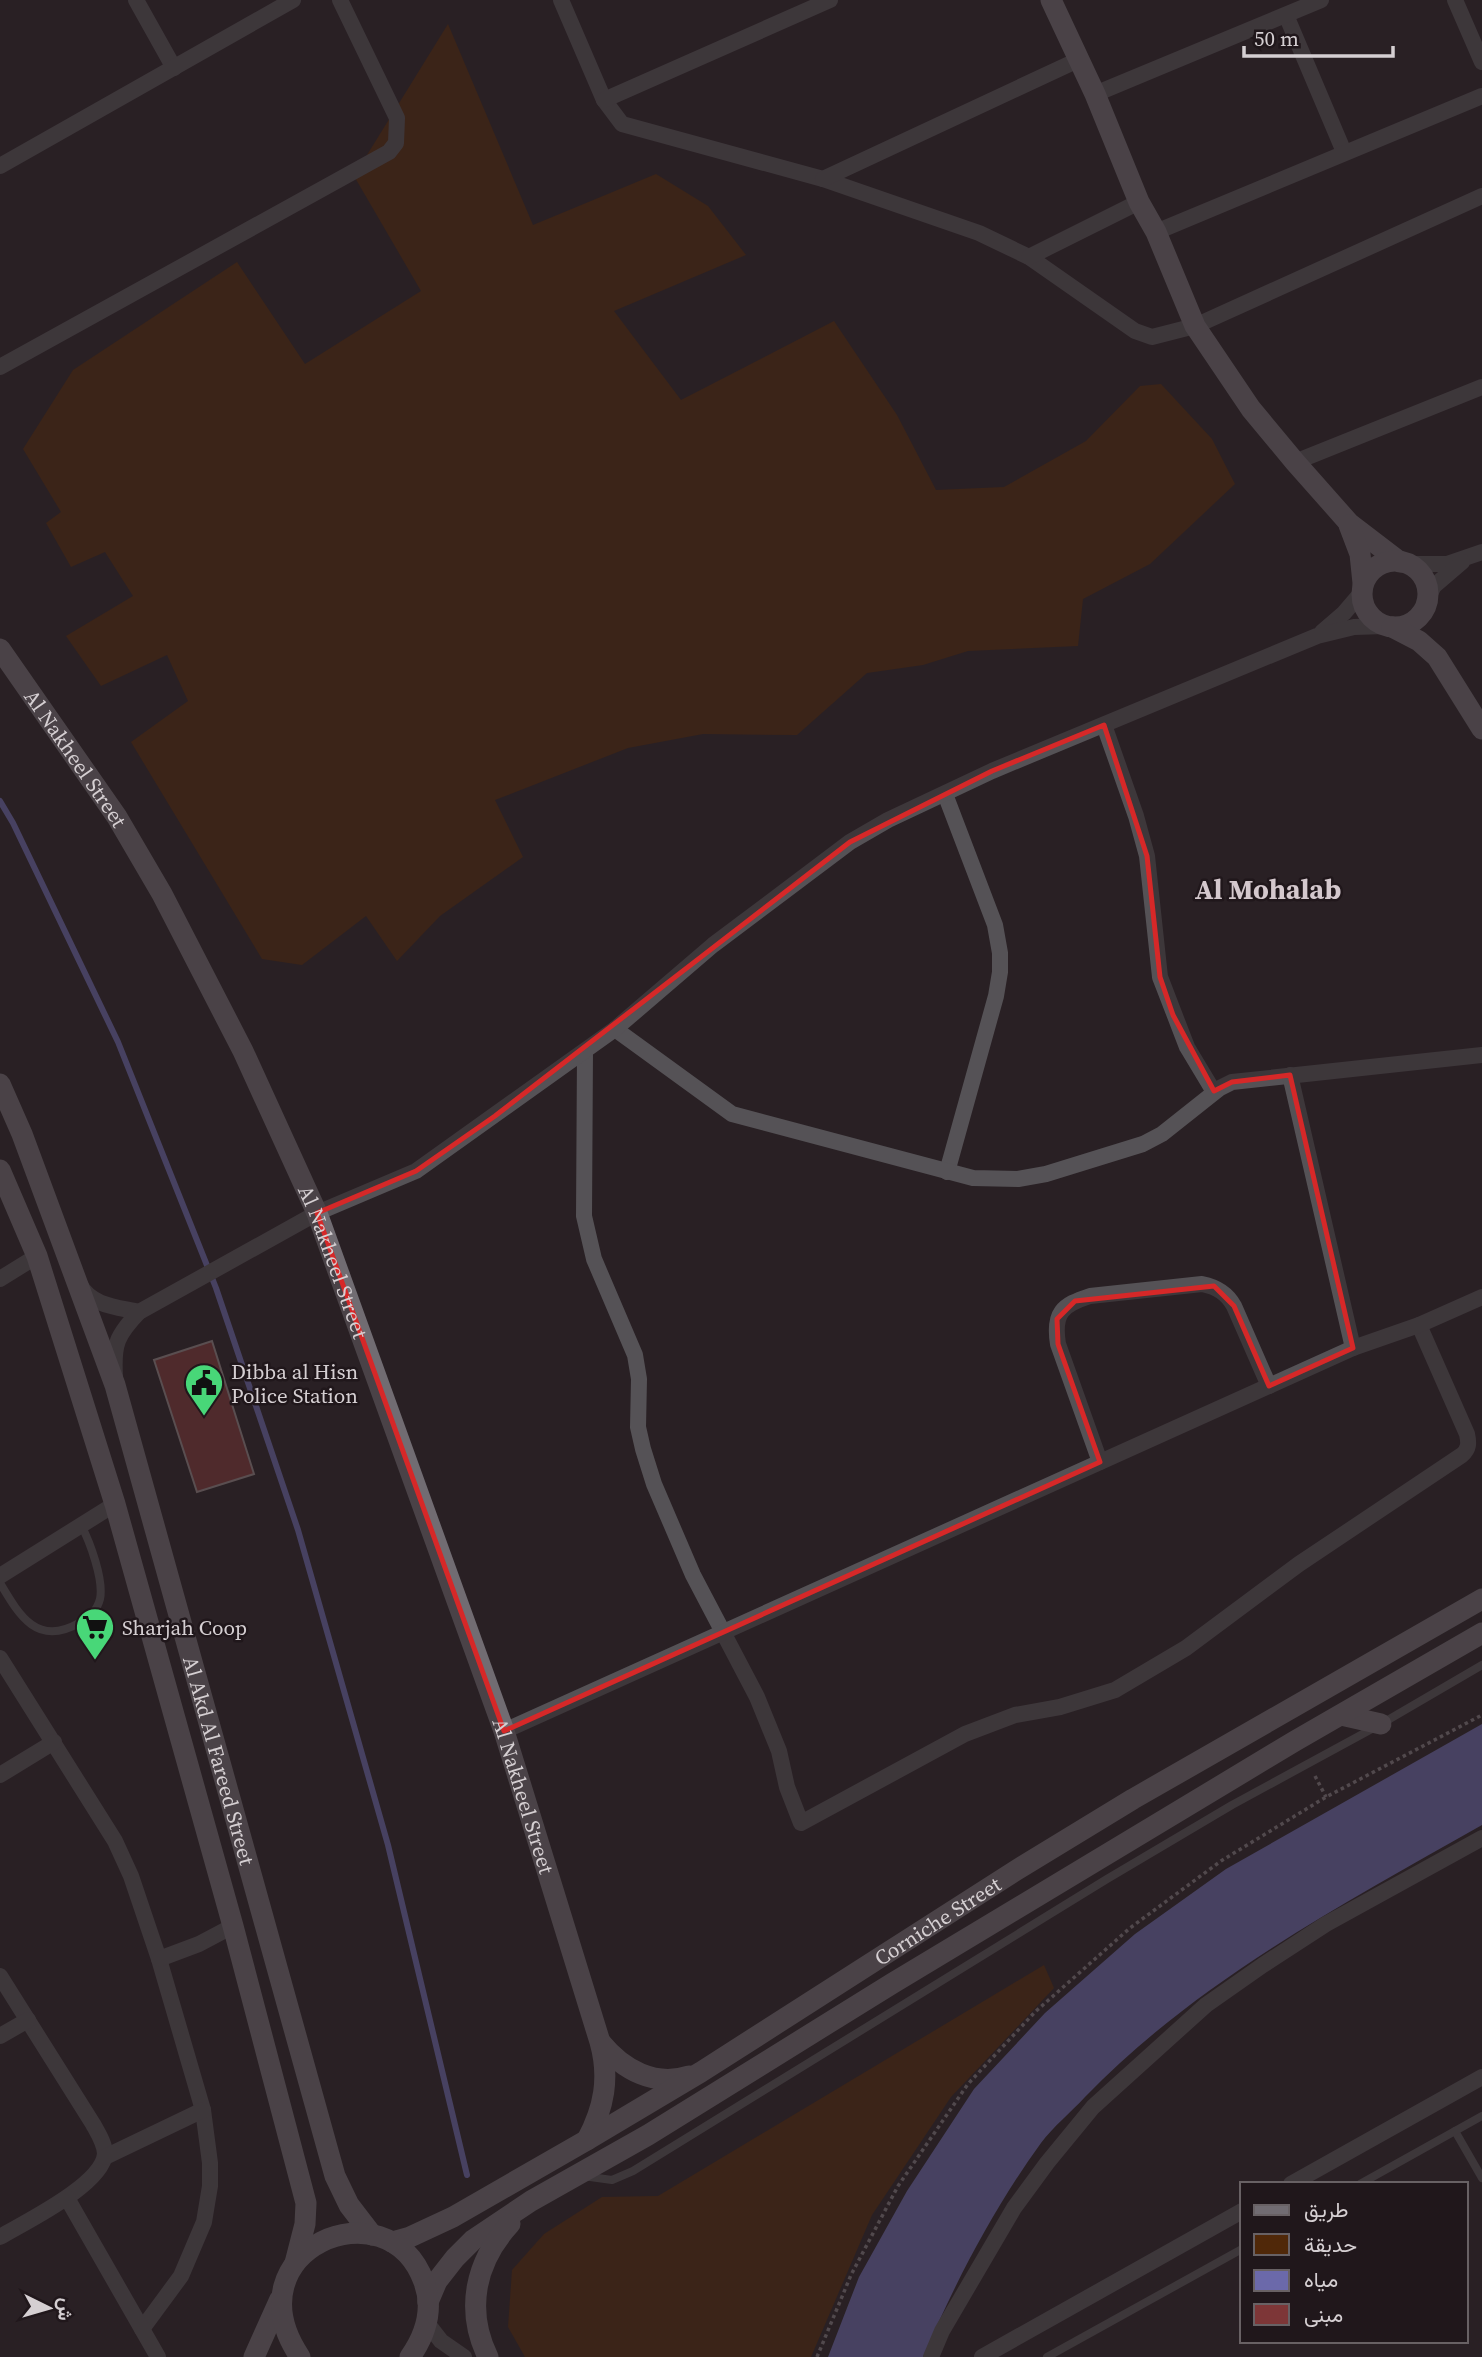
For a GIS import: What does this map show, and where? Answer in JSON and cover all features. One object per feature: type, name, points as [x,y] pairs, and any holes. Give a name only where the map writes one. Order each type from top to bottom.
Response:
[{"type":"main road","points":[[1051,0],[1095,94],[1139,202],[1156,232],[1195,326],[1251,409],[1349,523],[1419,572],[1424,579],[1432,642],[1437,657],[1482,729]]},
{"type":"main road","points":[[1349,523],[1360,554],[1365,609],[1370,616],[1388,627],[1419,640],[1437,657]]},
{"type":"main road","points":[[1363,588],[1367,576],[1379,565],[1404,563]]},
{"type":"main road","points":[[1388,627],[1401,627],[1416,620],[1427,601]]},
{"type":"main road","name":"Al Nakheel Street","points":[[0,649],[117,817],[162,894],[243,1051],[317,1213],[504,1731],[600,2042],[604,2058],[605,2092],[601,2109],[587,2140]]},
{"type":"main road","name":"Al Akd Al Fareed Street","points":[[0,1084],[22,1134],[115,1385],[335,2176],[349,2206],[372,2235]]},
{"type":"main road","name":"Al Akd Al Fareed Street","points":[[0,1170],[37,1256],[115,1504],[233,1926],[306,2203],[305,2224],[295,2263],[254,2357]]},
{"type":"main road","name":"Corniche Street","points":[[392,2242],[410,2237],[453,2217],[701,2073],[1133,1799],[1482,1599]]},
{"type":"main road","name":"Corniche Street","points":[[428,2302],[437,2281],[455,2258],[473,2241],[531,2201],[648,2135],[892,1983],[1341,1714],[1482,1633]]},
{"type":"main road","points":[[1341,1714],[1381,1724]]},
{"type":"main road","name":"Al Nakheel Street","points":[[600,2042],[612,2057],[645,2076],[682,2078],[701,2073]]},
{"type":"main road","points":[[488,2357],[478,2333],[476,2288],[480,2272],[498,2237],[531,2201]]},
{"type":"main road","points":[[295,2263],[310,2248],[329,2237],[350,2233],[372,2235],[392,2242],[409,2255],[421,2273],[428,2293],[427,2323],[420,2343],[410,2357]]},
{"type":"main road","points":[[282,2294],[281,2317],[284,2328],[300,2357]]},
{"type":"street","points":[[136,0],[174,68]]},
{"type":"street","points":[[0,166],[293,0]]},
{"type":"street","points":[[0,367],[389,152],[396,143],[397,118],[340,0]]},
{"type":"street","points":[[561,0],[604,100],[622,124],[823,179],[979,233],[1029,257],[1135,331],[1152,337],[1195,326],[1482,196]]},
{"type":"street","points":[[604,100],[830,0]]},
{"type":"street","points":[[1095,94],[1321,0]]},
{"type":"street","points":[[1455,0],[1482,62]]},
{"type":"street","points":[[1286,15],[1344,152]]},
{"type":"street","points":[[823,179],[1078,61]]},
{"type":"street","points":[[1156,232],[1482,96]]},
{"type":"street","points":[[1029,257],[1139,202]]},
{"type":"street","points":[[1295,462],[1482,387]]},
{"type":"street","points":[[1404,563],[1434,565],[1464,560],[1482,552]]},
{"type":"street","points":[[1427,601],[1434,586],[1464,560]]},
{"type":"street","points":[[1317,635],[1334,623],[1363,588]]},
{"type":"street","points":[[115,1385],[114,1360],[120,1332],[139,1312],[317,1213],[416,1171],[615,1029],[713,945],[850,842],[888,820],[992,771],[1317,635],[1354,627],[1388,627]]},
{"type":"street","points":[[1104,724],[1147,856],[1160,977],[1187,1047],[1214,1092]]},
{"type":"street","points":[[945,793],[995,925],[1000,953],[996,996],[947,1172]]},
{"type":"street","points":[[615,1029],[732,1114],[972,1178],[1018,1179],[1046,1174],[1143,1144],[1162,1134],[1214,1092],[1232,1082],[1482,1055]]},
{"type":"street","points":[[585,1051],[584,1216],[588,1240],[607,1295],[635,1355],[639,1379],[638,1427],[654,1484],[693,1575],[757,1697],[779,1751],[791,1799],[801,1823],[965,1734],[1015,1715],[1060,1707],[1115,1690],[1186,1648],[1299,1564],[1467,1451],[1467,1434],[1419,1325]]},
{"type":"street","points":[[1290,1075],[1353,1348]]},
{"type":"street","points":[[0,1279],[37,1256]]},
{"type":"street","points":[[75,1277],[85,1294],[99,1303],[139,1312]]},
{"type":"street","points":[[1100,1462],[1055,1329],[1057,1319],[1065,1307],[1075,1301],[1090,1296],[1214,1286],[1230,1297],[1269,1386]]},
{"type":"street","points":[[504,1731],[1353,1348],[1419,1325],[1482,1297]]},
{"type":"street","points":[[0,1576],[115,1504]]},
{"type":"street","points":[[0,1658],[116,1842],[159,1959],[203,2110],[210,2162],[210,2186],[204,2222],[181,2276],[142,2329]]},
{"type":"street","points":[[0,1775],[54,1742]]},
{"type":"street","points":[[931,2357],[942,2331],[1014,2207],[1046,2163],[1093,2107],[1206,2005],[1263,1965],[1326,1924],[1482,1838]]},
{"type":"street","points":[[159,1959],[199,1944],[233,1926]]},
{"type":"street","points":[[0,1976],[93,2124],[104,2147],[105,2157],[98,2170],[67,2198],[0,2237]]},
{"type":"street","points":[[0,2036],[27,2020]]},
{"type":"street","points":[[1295,2182],[1482,2077]]},
{"type":"street","points":[[105,2157],[203,2110]]},
{"type":"street","points":[[67,2198],[158,2357]]},
{"type":"street","points":[[982,2357],[1240,2212]]},
{"type":"street","points":[[427,2323],[442,2341],[464,2357]]},
{"type":"lane","points":[[0,1583],[14,1607],[35,1628],[51,1632],[66,1630],[90,1616],[100,1597],[100,1585],[89,1541],[81,1524]]},
{"type":"lane","points":[[576,2176],[612,2180],[633,2171],[1118,1872],[1482,1665]]},
{"type":"lane","points":[[1363,2182],[1482,2116]]},
{"type":"lane","points":[[1455,2131],[1482,2178]]},
{"type":"lane","points":[[1377,2174],[1381,2182]]},
{"type":"lane","points":[[1047,2357],[1240,2250]]},
{"type":"path","points":[[817,2357],[850,2275],[898,2186],[968,2084],[1035,2012],[1130,1927],[1221,1861],[1326,1797],[1482,1715]]},
{"type":"highlighted area","points":[[1104,725],[1147,856],[1160,977],[1173,1015],[1214,1091],[1232,1082],[1290,1075],[1353,1348],[1269,1386],[1234,1306],[1214,1286],[1075,1301],[1057,1319],[1058,1344],[1100,1462],[504,1731],[317,1213],[416,1171],[495,1116],[850,842],[992,771]]},
{"type":"green space","points":[[448,24],[533,225],[656,174],[708,206],[746,255],[614,311],[681,400],[834,321],[897,415],[936,490],[1004,487],[1086,441],[1140,386],[1161,384],[1212,439],[1235,484],[1150,564],[1083,599],[1078,646],[968,651],[923,665],[867,673],[797,735],[703,734],[628,748],[495,800],[523,857],[440,916],[397,961],[366,916],[302,965],[262,959],[131,742],[188,701],[167,655],[101,686],[66,636],[133,596],[105,552],[71,567],[46,523],[61,512],[23,449],[73,370],[237,262],[305,364],[421,291],[354,176]]},
{"type":"green space","points":[[1044,1965],[1054,1988],[951,2097],[872,2215],[811,2357],[525,2357],[508,2327],[512,2270],[544,2234],[602,2197],[658,2196]]},
{"type":"water","points":[[1482,1724],[1482,1825],[1273,1947],[1175,2017],[1129,2055],[1051,2131],[1023,2168],[976,2247],[923,2357],[828,2357],[859,2277],[907,2191],[974,2089],[1045,2013],[1135,1934],[1226,1869]]},
{"type":"building","name":"Dibba al Hisn Police Station","points":[[212,1341],[254,1474],[197,1492],[154,1360]]},
{"type":"waterway","points":[[0,801],[118,1042],[216,1288],[298,1530],[388,1845],[467,2175]]},
{"type":"place","name":"Dibba al Hisn Police Station","points":[[204,1417]]},
{"type":"place","name":"Sharjah Coop","points":[[95,1661]]},
{"type":"district","name":"Al Mohalab","points":[[1268,889]]}]
